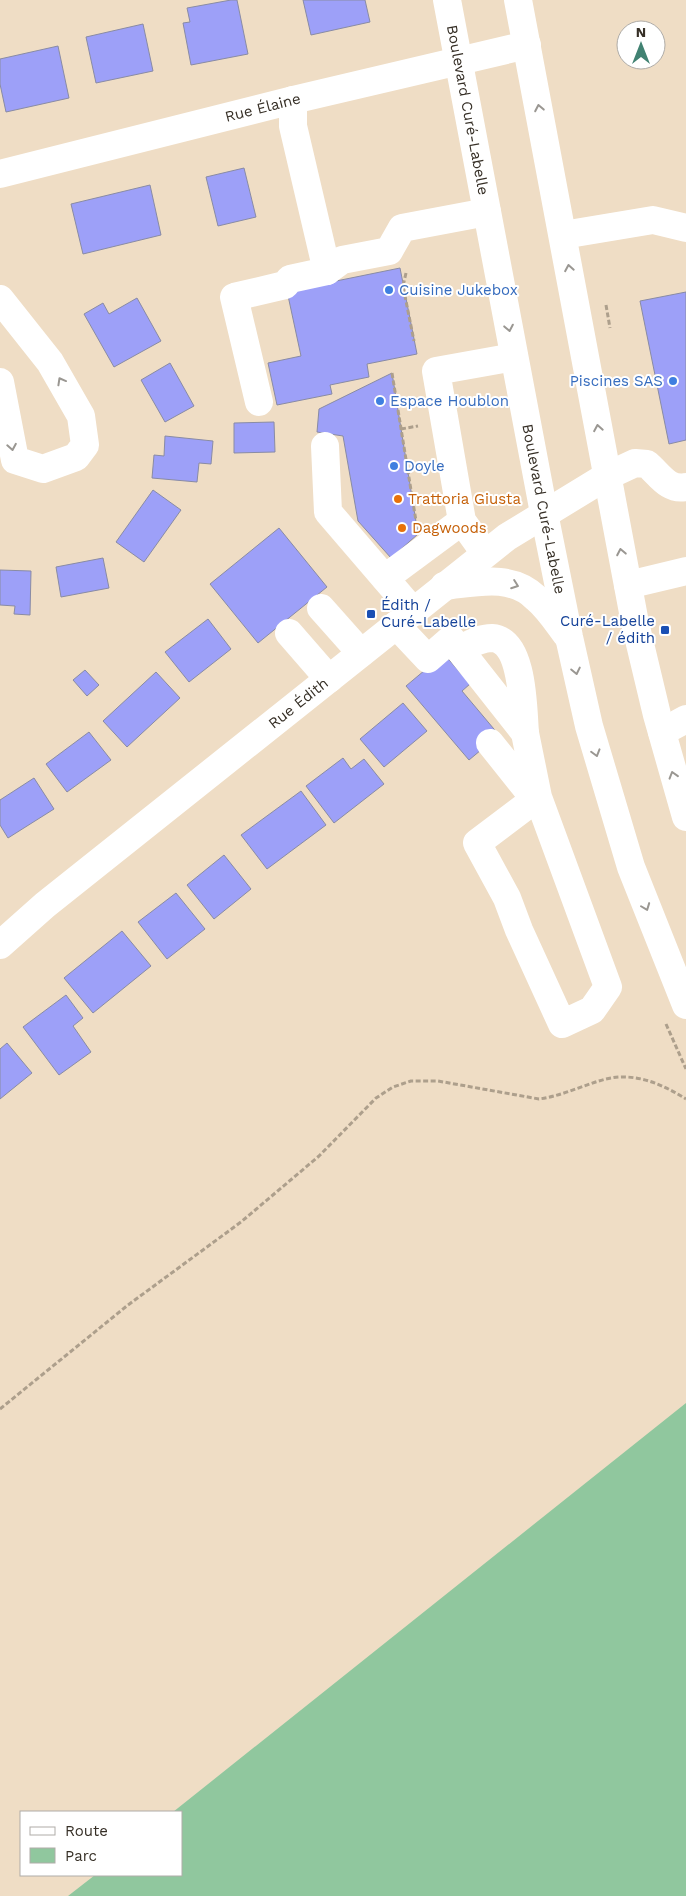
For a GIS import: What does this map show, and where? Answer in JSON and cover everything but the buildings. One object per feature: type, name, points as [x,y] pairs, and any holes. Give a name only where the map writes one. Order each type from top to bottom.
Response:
[{"type":"main road","name":"Boulevard Curé-Labelle","points":[[447,0],[544,513],[569,637],[594,746],[630,867],[686,1005]]},
{"type":"main road","points":[[518,0],[628,585],[645,666],[686,817]]},
{"type":"main road","name":"Rue Élaine","points":[[0,174],[293,100],[527,45]]},
{"type":"main road","points":[[293,100],[293,126],[327,271]]},
{"type":"main road","points":[[259,402],[234,297],[285,285],[290,279],[327,271],[342,260],[389,251],[402,228],[487,212]]},
{"type":"main road","points":[[563,235],[653,220],[686,228]]},
{"type":"main road","points":[[0,299],[50,362],[81,416],[84,445],[76,457],[43,469],[14,460],[0,382]]},
{"type":"main road","points":[[485,553],[462,521],[436,371],[514,356]]},
{"type":"main road","points":[[325,446],[328,512],[384,578],[428,659],[451,639],[525,733]]},
{"type":"main road","name":"Rue Édith","points":[[0,945],[45,905],[485,553],[518,529],[607,476],[635,463],[647,464],[674,488],[686,487]]},
{"type":"main road","points":[[384,578],[462,521]]},
{"type":"main road","points":[[628,585],[686,571]]},
{"type":"main road","points":[[444,586],[495,581],[516,585],[536,597],[569,637]]},
{"type":"main road","points":[[329,679],[297,642],[328,616],[361,653]]},
{"type":"main road","points":[[460,649],[485,639],[494,638],[502,640],[509,646],[518,668],[525,733],[538,797],[608,987],[592,1010],[562,1024],[519,930],[507,898],[477,843],[538,797]]},
{"type":"main road","points":[[662,732],[686,719]]},
{"type":"main road","points":[[490,743],[530,793],[538,797]]},
{"type":"path","points":[[406,270],[403,286],[414,340]]},
{"type":"path","points":[[392,373],[417,524]]},
{"type":"path","points":[[0,1409],[128,1305],[241,1222],[319,1156],[376,1098],[393,1087],[411,1081],[438,1081],[539,1099],[555,1097],[607,1079],[622,1077],[646,1079],[670,1089],[686,1099]]},
{"type":"green space","points":[[686,1403],[686,1896],[68,1896],[94,1876],[182,1876],[182,1811],[174,1811]]},
{"type":"place","name":"Cuisine Jukebox","points":[[389,290]]},
{"type":"place","name":"Piscines SAS","points":[[673,381]]},
{"type":"place","name":"Espace Houblon","points":[[380,401]]},
{"type":"place","name":"Doyle","points":[[394,466]]},
{"type":"place","name":"Trattoria Giusta","points":[[398,499]]},
{"type":"place","name":"Dagwoods","points":[[402,528]]},
{"type":"place","name":"Édith / Curé-Labelle","points":[[371,614]]},
{"type":"place","name":"Curé-Labelle / édith","points":[[665,630]]}]
